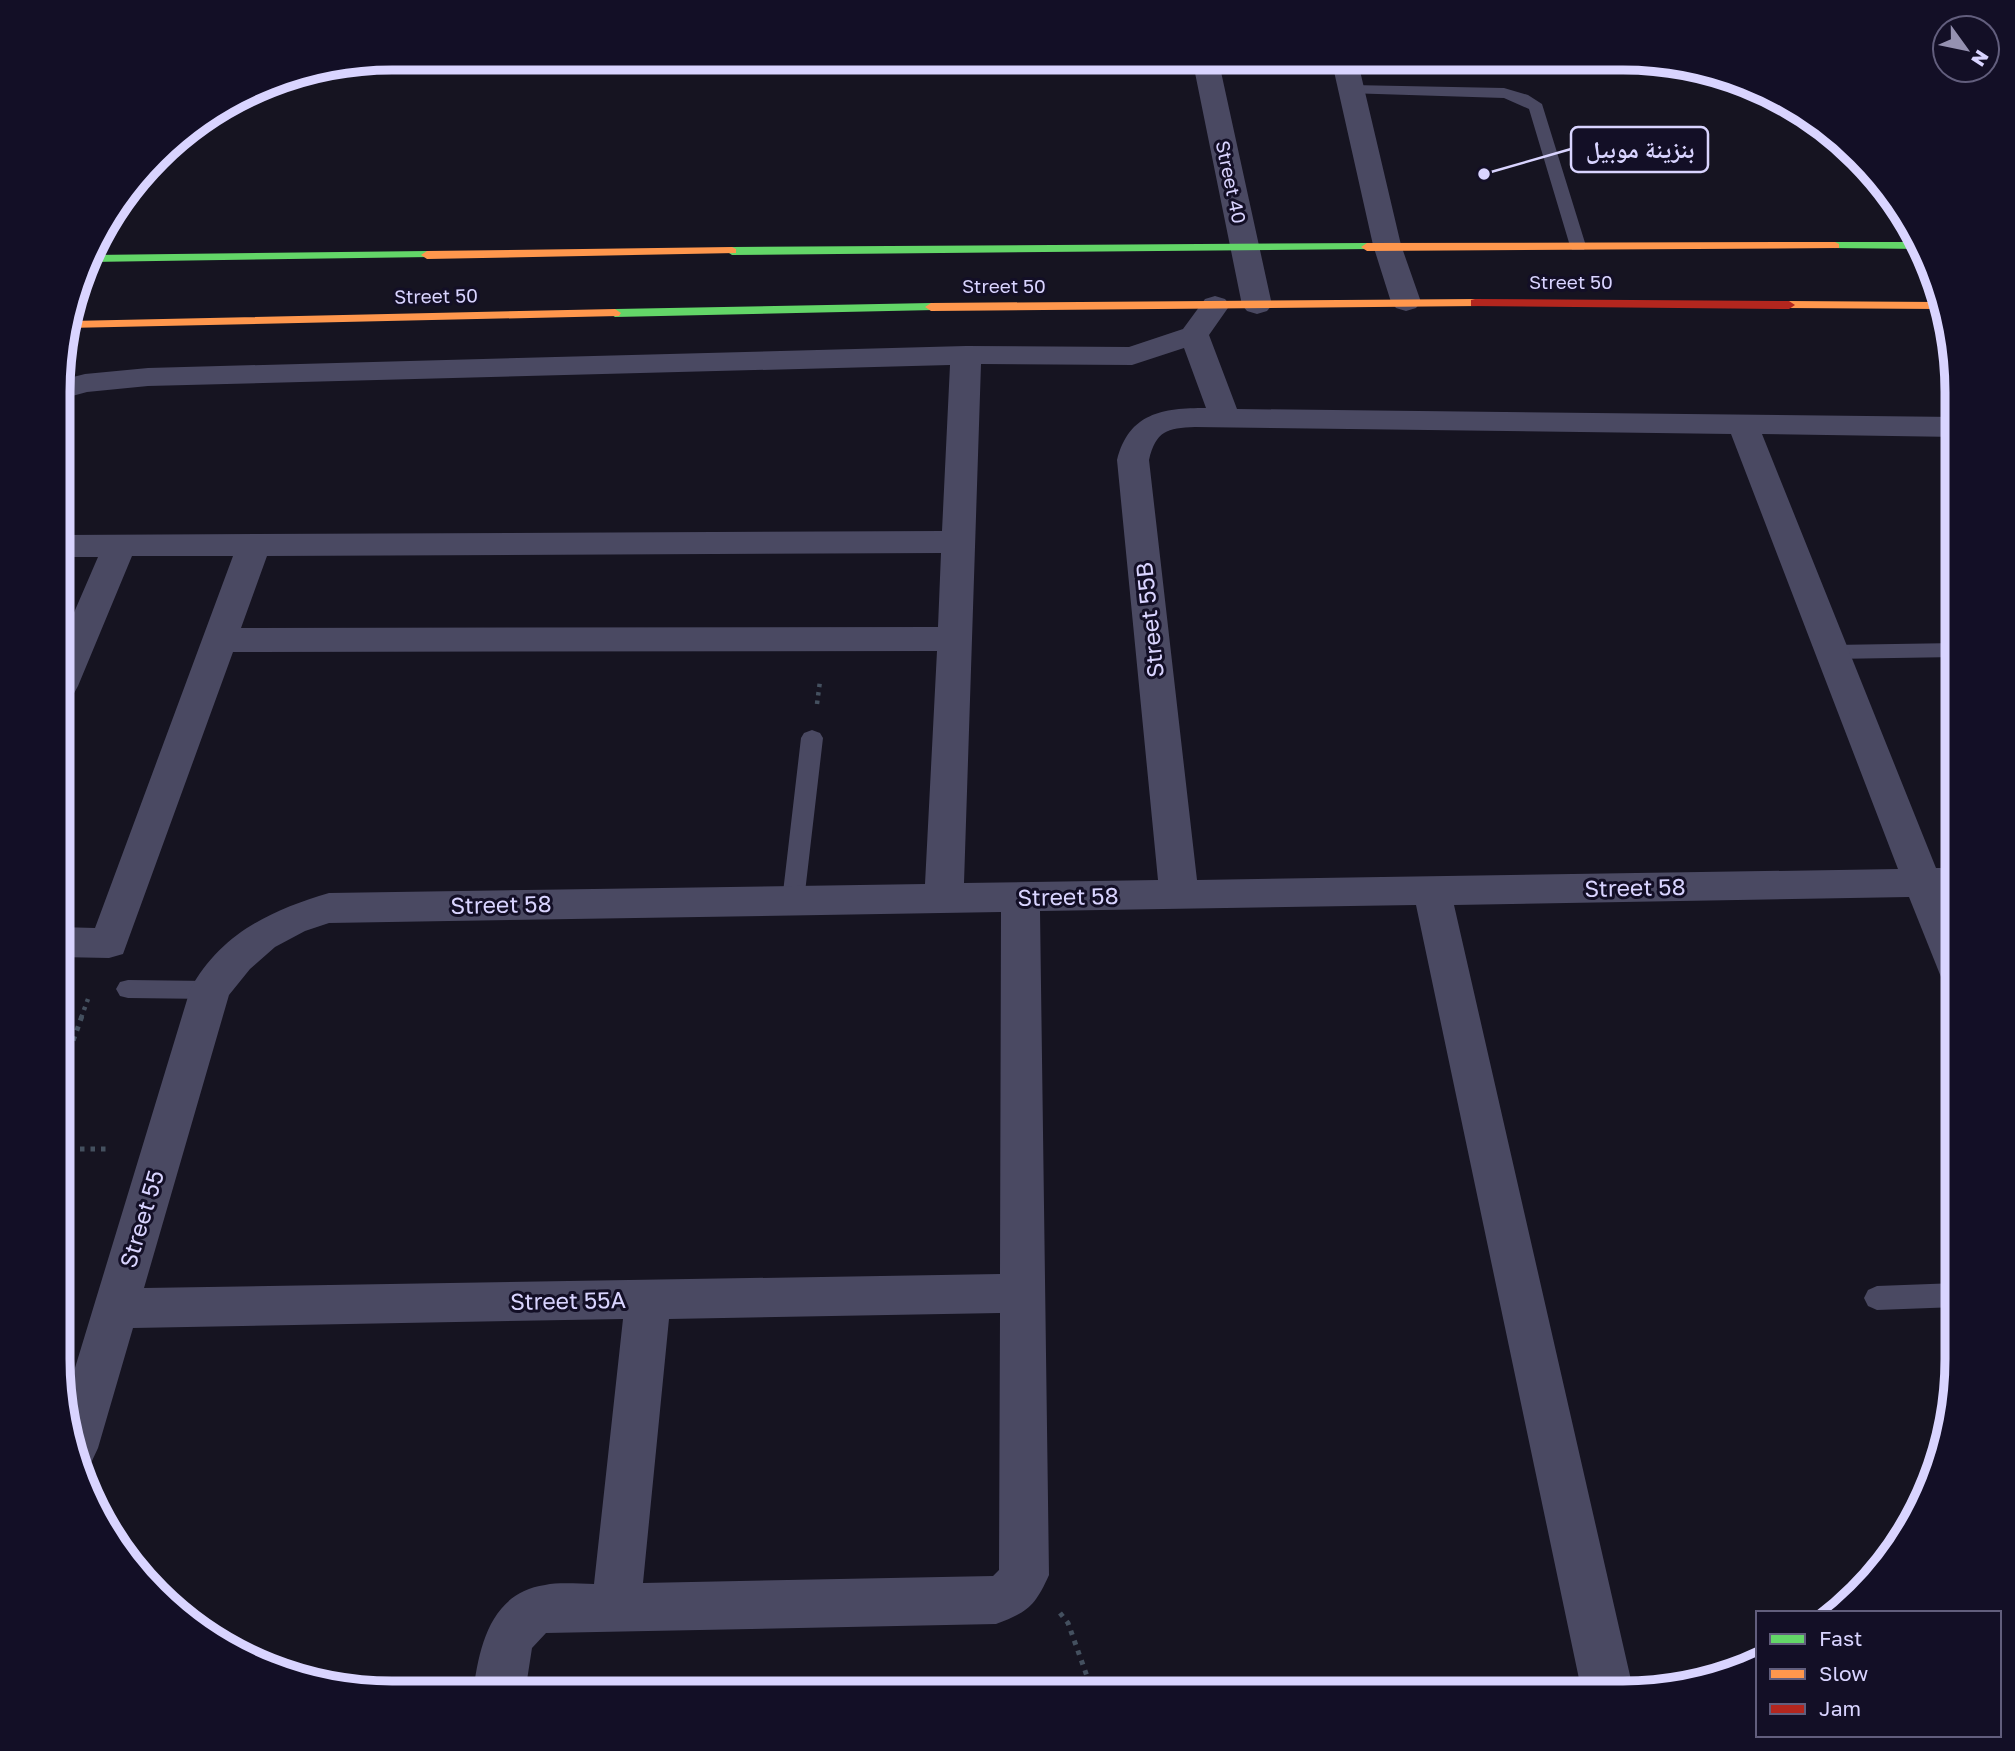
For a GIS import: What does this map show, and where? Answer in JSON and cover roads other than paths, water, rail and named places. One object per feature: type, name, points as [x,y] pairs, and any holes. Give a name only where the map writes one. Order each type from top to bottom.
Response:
[{"type":"street","name":"Street 40","points":[[1208,70],[1257,305]]},
{"type":"street","points":[[1347,70],[1387,245],[1406,302]]},
{"type":"street","name":"Street 50","points":[[99,259],[1059,247],[1910,246]]},
{"type":"street","name":"Street 50","points":[[77,326],[815,308],[1406,302],[1933,306]]},
{"type":"street","points":[[70,387],[85,383],[148,377],[966,355],[1132,356],[1194,335],[1215,305]]},
{"type":"street","points":[[1194,335],[1224,418]]},
{"type":"street","points":[[944,899],[966,355]]},
{"type":"street","name":"Street 55B","points":[[1179,895],[1133,460],[1135,445],[1140,435],[1163,422],[1182,418],[1945,427]]},
{"type":"street","points":[[1744,425],[1832,652],[1940,882],[1945,908]]},
{"type":"street","points":[[70,546],[960,542]]},
{"type":"street","points":[[70,662],[120,545]]},
{"type":"street","points":[[70,942],[109,943],[254,545]]},
{"type":"street","points":[[220,640],[956,639]]},
{"type":"street","name":"Street 58","points":[[211,990],[232,960],[260,934],[293,917],[329,908],[1940,882]]},
{"type":"street","points":[[1432,891],[1605,1681]]},
{"type":"street","points":[[501,1681],[507,1639],[520,1619],[543,1609],[996,1600],[1011,1595],[1018,1586],[1024,1576],[1020,898]]},
{"type":"street","name":"Street 55","points":[[79,1433],[211,990]]},
{"type":"street","name":"Street 55A","points":[[116,1308],[1021,1293]]},
{"type":"street","points":[[616,1607],[648,1300]]},
{"type":"lane","points":[[1351,90],[1504,93],[1523,98],[1536,107],[1578,246]]},
{"type":"lane","points":[[1832,652],[1945,650]]},
{"type":"lane","points":[[793,901],[813,738]]},
{"type":"lane","points":[[128,989],[211,990]]},
{"type":"lane","points":[[1877,1297],[1945,1295]]},
{"type":"place","name":"بنزينة موبيل","points":[[1484,174]]}]
